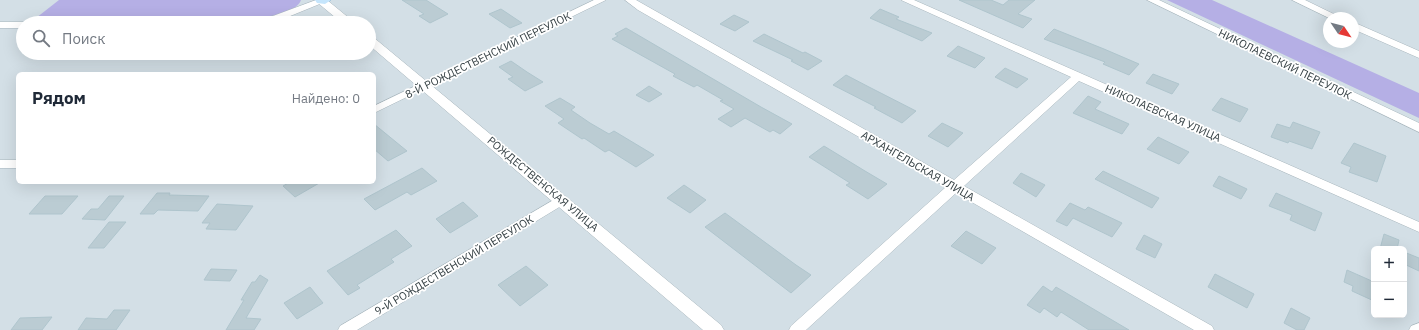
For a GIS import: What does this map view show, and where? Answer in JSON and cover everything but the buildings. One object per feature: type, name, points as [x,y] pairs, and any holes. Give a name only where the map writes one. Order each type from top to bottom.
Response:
[{"type":"street","points":[[283,16],[323,0],[341,16]]},
{"type":"street","name":"8-Й РОЖДЕСТВЕНСКИЙ ПЕРЕУЛОК","points":[[376,109],[601,0]]},
{"type":"street","name":"АРХАНГЕЛЬСКАЯ УЛИЦА","points":[[630,0],[954,187],[1207,330]]},
{"type":"street","name":"НИКОЛАЕВСКАЯ УЛИЦА","points":[[906,0],[1419,227]]},
{"type":"street","name":"НИКОЛАЕВСКИЙ ПЕРЕУЛОК","points":[[1152,0],[1419,128]]},
{"type":"street","points":[[1297,0],[1323,12]]},
{"type":"street","points":[[0,25],[16,25]]},
{"type":"street","points":[[1359,28],[1419,55]]},
{"type":"street","name":"РОЖДЕСТВЕНСКАЯ УЛИЦА","points":[[376,45],[715,330]]},
{"type":"street","points":[[796,330],[1078,76]]},
{"type":"street","points":[[0,164],[16,164]]},
{"type":"street","name":"9-Й РОЖДЕСТВЕНСКИЙ ПЕРЕУЛОК","points":[[345,330],[562,200]]},
{"type":"shaded area","points":[[0,0],[1419,0],[1419,330],[0,330]]},
{"type":"shaded area","points":[[59,0],[301,0],[293,9],[272,16],[39,16]]},
{"type":"shaded area","points":[[1167,0],[1212,0],[1419,93],[1419,118]]}]
